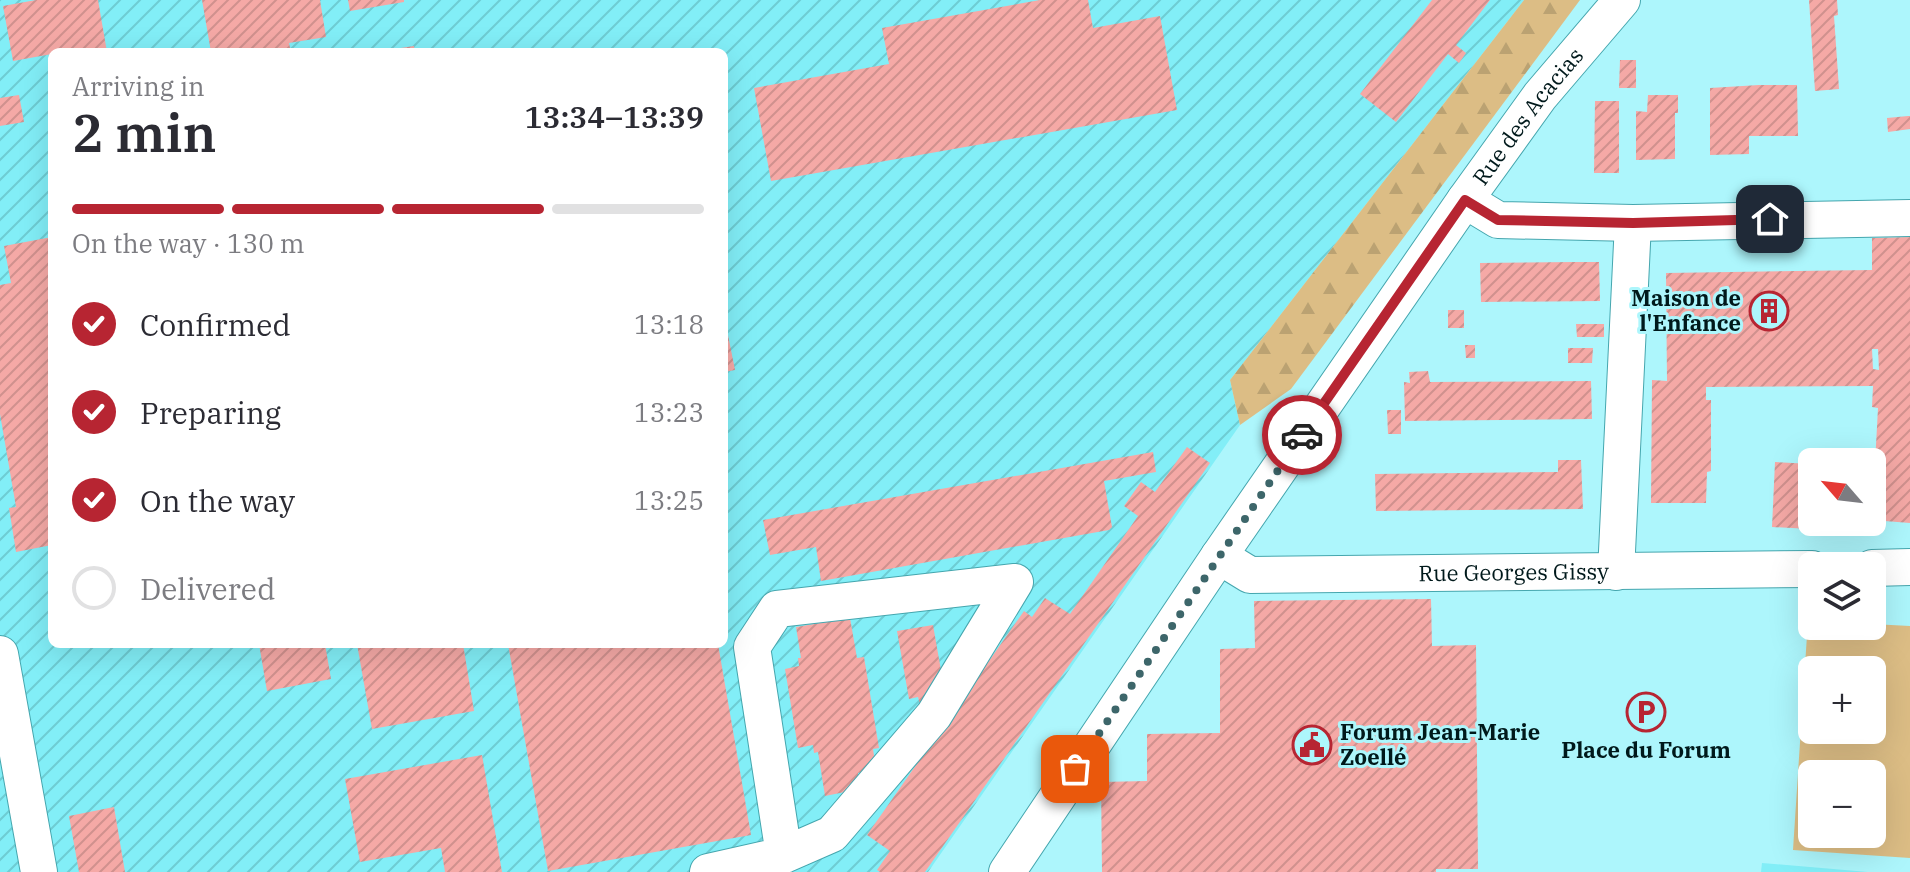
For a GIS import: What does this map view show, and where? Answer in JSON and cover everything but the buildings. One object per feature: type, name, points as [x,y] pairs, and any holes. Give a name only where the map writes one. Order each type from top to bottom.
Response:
[{"type":"street","name":"Rue des Acacias","points":[[1007,872],[1219,556],[1465,200],[1540,96],[1622,0]]},
{"type":"street","points":[[1465,200],[1498,220],[1633,223],[1910,218]]},
{"type":"street","points":[[1616,572],[1633,223]]},
{"type":"street","name":"Rue Georges Gissy","points":[[1219,556],[1250,575],[1798,569]]},
{"type":"street","points":[[1886,568],[1910,567]]},
{"type":"street","points":[[708,872],[784,855],[832,834],[934,715],[1015,582],[777,609],[752,647],[784,855]]},
{"type":"street","points":[[0,654],[39,872]]},
{"type":"shaded area","points":[[0,0],[1524,0],[1230,380],[1240,425],[928,872],[0,872]]},
{"type":"shaded area","points":[[1762,863],[1868,872],[1761,872]]},
{"type":"green space","points":[[1524,0],[1580,0],[1291,389],[1240,425],[1230,380]]},
{"type":"green space","points":[[1886,625],[1910,626],[1910,858],[1793,850],[1798,773],[1798,848],[1886,848],[1886,760],[1799,760],[1800,744],[1886,744],[1886,656],[1806,656],[1807,640],[1886,640]]},
{"type":"way so far","points":[[1075,769],[1302,435]]},
{"type":"place","name":"Maison de l'Enfance","points":[[1769,311]]},
{"type":"place","name":"Place du Forum","points":[[1646,712]]},
{"type":"place","name":"Forum Jean-Marie Zoellé","points":[[1312,745]]},
{"type":"route","points":[[1302,435],[1465,200],[1498,220],[1633,223],[1770,219]]}]
